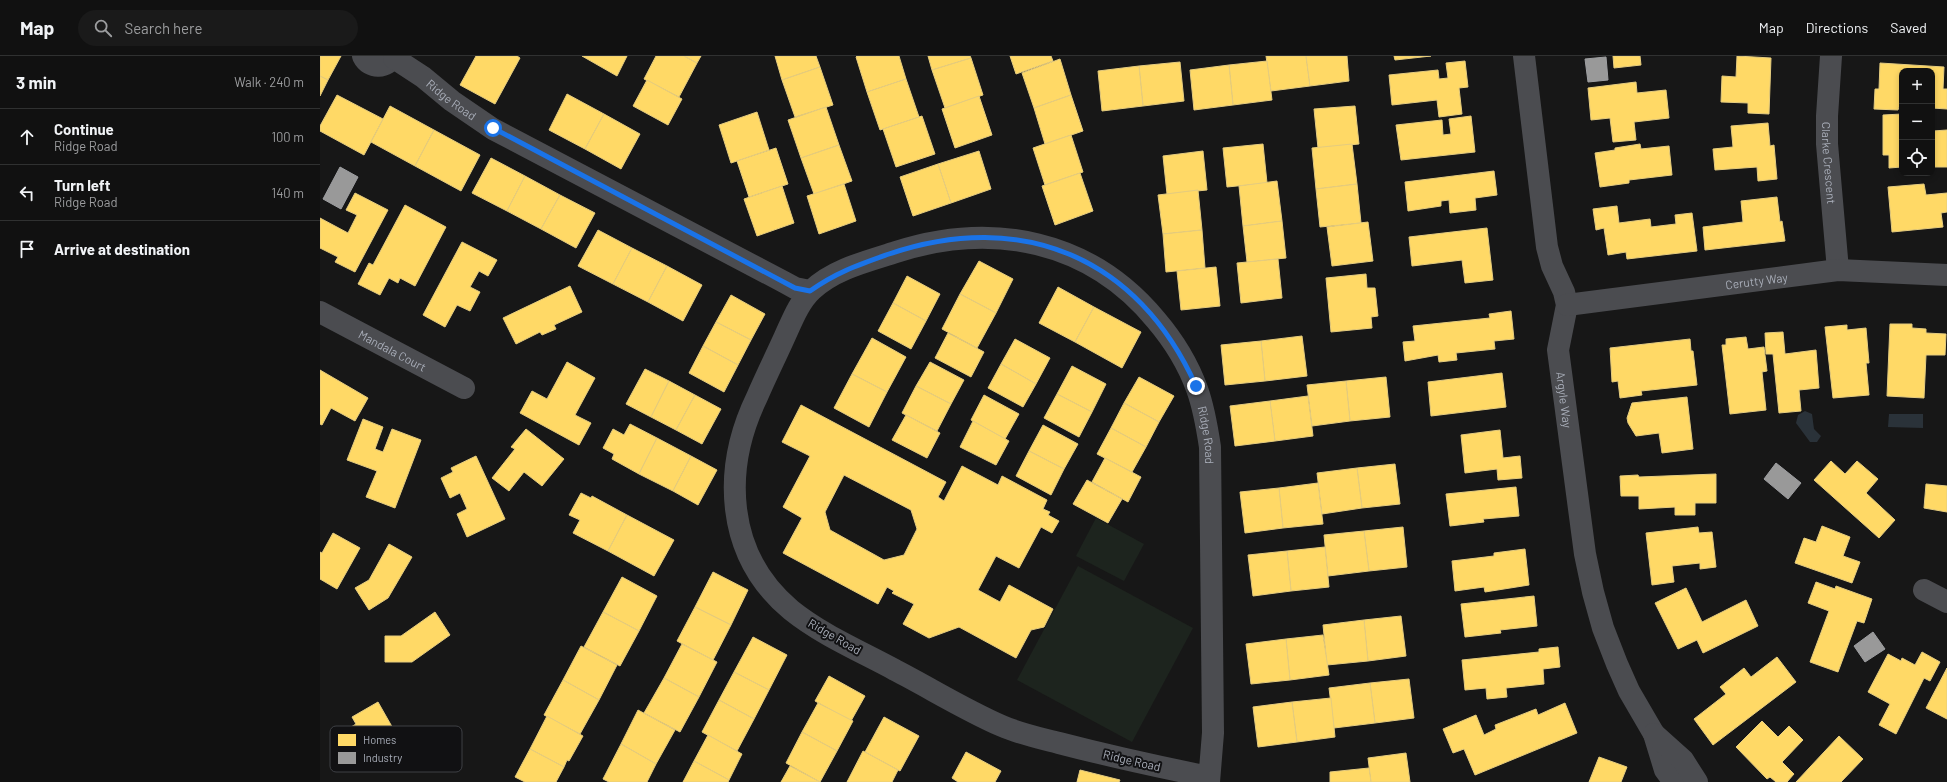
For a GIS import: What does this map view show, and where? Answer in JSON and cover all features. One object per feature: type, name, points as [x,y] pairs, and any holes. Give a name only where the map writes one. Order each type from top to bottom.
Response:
[{"type":"street","points":[[363,56],[368,63],[379,66],[385,65],[394,57]]},
{"type":"street","name":"Argyle Way","points":[[1524,56],[1547,248],[1552,266],[1564,292],[1567,306],[1558,350],[1585,554],[1603,628],[1629,691],[1654,734],[1666,770],[1674,782]]},
{"type":"street","name":"Clarke Crescent","points":[[1831,56],[1827,116],[1838,270]]},
{"type":"street","name":"Ridge Road","points":[[394,57],[423,77],[452,101],[499,132],[795,288],[810,291]]},
{"type":"street","name":"Ridge Road","points":[[969,237],[1004,238],[1055,249],[1102,270],[1131,293],[1161,325],[1181,354],[1196,386],[1202,406],[1210,447],[1213,733],[1209,780],[1073,747],[1001,726],[834,638],[793,611],[776,596],[762,578],[752,561],[738,525],[734,492],[734,473],[740,439],[750,410],[798,309],[810,291],[829,277],[849,268],[900,251],[952,239],[969,237]]},
{"type":"street","name":"Cerutty Way","points":[[1567,306],[1838,270],[1947,275]]},
{"type":"street","name":"Mandala Court","points":[[320,312],[464,388]]},
{"type":"street","points":[[1924,590],[1947,602]]},
{"type":"street","name":"Argyle Way","points":[[1654,734],[1683,760],[1697,782]]},
{"type":"shaded area","points":[[1805,411],[1812,414],[1814,429],[1821,436],[1817,442],[1810,442],[1796,423],[1798,415]]},
{"type":"shaded area","points":[[1889,414],[1923,414],[1923,428],[1888,427]]},
{"type":"shaded area","points":[[1096,518],[1144,544],[1124,581],[1076,556]]},
{"type":"shaded area","points":[[1078,566],[1193,628],[1132,742],[1017,680]]},
{"type":"building: Homes","points":[[320,56],[341,56],[328,80],[320,76]]},
{"type":"building: Homes","points":[[476,56],[517,56],[520,58],[495,104],[460,85]]},
{"type":"building: Homes","points":[[582,56],[627,56],[617,76]]},
{"type":"building: Homes","points":[[656,56],[684,56],[697,63],[679,97],[644,79]]},
{"type":"building: Homes","points":[[684,56],[701,56],[697,63]]},
{"type":"building: Homes","points":[[775,56],[816,56],[820,67],[782,80]]},
{"type":"building: Homes","points":[[899,56],[906,79],[867,92],[856,57]]},
{"type":"building: Homes","points":[[928,56],[970,56],[971,58],[932,70]]},
{"type":"building: Homes","points":[[1010,56],[1051,56],[1053,61],[1016,74]]},
{"type":"building: Homes","points":[[1266,56],[1306,56],[1310,86],[1271,91]]},
{"type":"building: Homes","points":[[1306,56],[1347,56],[1349,81],[1310,86]]},
{"type":"building: Homes","points":[[1394,56],[1431,56],[1395,60]]},
{"type":"building: Homes","points":[[1613,56],[1640,56],[1641,65],[1614,68]]},
{"type":"building: Homes","points":[[1737,56],[1771,58],[1769,114],[1748,113],[1748,103],[1721,102],[1722,76],[1736,77]]},
{"type":"building: Homes","points":[[971,58],[983,95],[945,108],[932,70]]},
{"type":"building: Homes","points":[[1060,59],[1071,95],[1034,108],[1022,73]]},
{"type":"building: Homes","points":[[1267,61],[1272,100],[1233,105],[1229,65]]},
{"type":"building: Homes","points":[[1465,61],[1468,87],[1459,88],[1462,114],[1439,117],[1437,100],[1392,105],[1389,75],[1438,70],[1439,79],[1448,78],[1446,63]]},
{"type":"building: Homes","points":[[1180,62],[1184,101],[1143,106],[1139,66]]},
{"type":"building: Homes","points":[[1880,63],[1944,67],[1943,89],[1947,89],[1947,109],[1935,108],[1935,68],[1899,68],[1898,110],[1874,109],[1875,89],[1879,89]]},
{"type":"building: Homes","points":[[1229,65],[1233,105],[1194,110],[1190,70]]},
{"type":"building: Homes","points":[[1139,66],[1143,106],[1102,111],[1098,71]]},
{"type":"building: Homes","points":[[820,67],[833,105],[795,117],[782,80]]},
{"type":"building: Homes","points":[[320,76],[328,80],[320,96]]},
{"type":"building: Homes","points":[[906,79],[919,117],[880,130],[867,92]]},
{"type":"building: Homes","points":[[647,80],[682,99],[668,125],[633,106]]},
{"type":"building: Homes","points":[[1636,82],[1637,93],[1666,90],[1669,118],[1634,122],[1636,140],[1613,142],[1610,118],[1591,120],[1588,88]]},
{"type":"building: Homes","points":[[567,94],[604,114],[585,149],[549,130]]},
{"type":"building: Homes","points":[[337,95],[383,119],[364,155],[320,131],[320,126]]},
{"type":"building: Homes","points":[[1071,95],[1083,131],[1045,144],[1034,108]]},
{"type":"building: Homes","points":[[979,96],[992,135],[955,148],[942,109]]},
{"type":"building: Homes","points":[[390,106],[434,130],[415,166],[371,142]]},
{"type":"building: Homes","points":[[1355,106],[1359,144],[1318,148],[1314,109]]},
{"type":"building: Homes","points":[[826,107],[839,145],[801,158],[788,120]]},
{"type":"building: Homes","points":[[757,112],[769,150],[731,163],[719,125]]},
{"type":"building: Homes","points":[[604,114],[640,134],[621,169],[585,149]]},
{"type":"building: Homes","points":[[1899,114],[1899,167],[1889,168],[1889,155],[1883,155],[1883,115]]},
{"type":"building: Homes","points":[[922,116],[935,154],[896,167],[883,129]]},
{"type":"building: Homes","points":[[1471,116],[1475,152],[1401,160],[1396,125],[1442,120],[1443,135],[1451,134],[1449,119]]},
{"type":"building: Homes","points":[[1768,123],[1770,146],[1774,145],[1777,179],[1758,181],[1757,167],[1715,170],[1713,149],[1733,147],[1731,126]]},
{"type":"building: Homes","points":[[434,130],[480,155],[461,191],[415,166]]},
{"type":"building: Homes","points":[[1947,130],[1947,167],[1935,167],[1935,131]]},
{"type":"building: Homes","points":[[1071,135],[1083,172],[1045,185],[1033,148]]},
{"type":"building: Homes","points":[[1263,144],[1267,183],[1227,187],[1223,148]]},
{"type":"building: Homes","points":[[1352,144],[1357,184],[1316,189],[1312,148]]},
{"type":"building: Homes","points":[[1640,144],[1641,149],[1669,146],[1672,175],[1629,180],[1629,183],[1600,187],[1595,153]]},
{"type":"building: Homes","points":[[839,145],[852,181],[814,194],[801,158]]},
{"type":"building: Homes","points":[[776,148],[788,184],[749,197],[737,161]]},
{"type":"building: Homes","points":[[979,151],[991,189],[951,203],[938,164]]},
{"type":"building: Homes","points":[[1203,151],[1207,190],[1167,194],[1163,156]]},
{"type":"building: Homes","points":[[491,158],[525,176],[507,211],[472,193]]},
{"type":"building: Homes","points":[[938,164],[951,203],[913,216],[900,177]]},
{"type":"building: Homes","points":[[1494,171],[1497,195],[1475,198],[1476,210],[1450,213],[1449,200],[1441,201],[1441,206],[1408,211],[1405,182]]},
{"type":"building: Homes","points":[[1080,173],[1093,211],[1055,225],[1042,186]]},
{"type":"building: Homes","points":[[525,176],[560,195],[541,229],[507,211]]},
{"type":"building: Homes","points":[[1277,181],[1282,221],[1243,226],[1239,186]]},
{"type":"building: Homes","points":[[844,184],[856,221],[819,234],[807,196]]},
{"type":"building: Homes","points":[[1357,184],[1361,223],[1320,227],[1316,189]]},
{"type":"building: Homes","points":[[1924,184],[1926,195],[1947,193],[1947,212],[1941,213],[1943,227],[1892,232],[1888,187]]},
{"type":"building: Homes","points":[[782,186],[794,223],[757,236],[744,199]]},
{"type":"building: Homes","points":[[1198,190],[1202,230],[1163,234],[1158,195]]},
{"type":"building: Homes","points":[[355,193],[388,210],[355,272],[335,262],[338,257],[320,248],[320,218],[348,233],[357,215],[346,210]]},
{"type":"building: Homes","points":[[560,195],[595,213],[576,248],[541,229]]},
{"type":"building: Homes","points":[[1777,197],[1780,222],[1782,221],[1785,241],[1705,250],[1703,227],[1743,222],[1741,201]]},
{"type":"building: Homes","points":[[405,205],[446,227],[415,286],[400,278],[398,283],[389,278],[380,295],[358,284],[369,263],[373,265]]},
{"type":"building: Homes","points":[[1617,206],[1619,223],[1650,219],[1651,227],[1676,224],[1675,215],[1692,213],[1697,251],[1627,259],[1626,252],[1608,255],[1604,228],[1596,230],[1593,209]]},
{"type":"building: Homes","points":[[1282,221],[1286,258],[1247,262],[1243,226]]},
{"type":"building: Homes","points":[[1368,222],[1373,261],[1332,266],[1327,227]]},
{"type":"building: Homes","points":[[1487,228],[1493,280],[1465,283],[1462,260],[1412,266],[1409,237]]},
{"type":"building: Homes","points":[[598,230],[632,248],[613,284],[578,266]]},
{"type":"building: Homes","points":[[1202,230],[1205,268],[1166,272],[1163,234]]},
{"type":"building: Homes","points":[[462,242],[497,260],[488,276],[479,271],[470,287],[480,292],[470,311],[457,305],[445,327],[423,315]]},
{"type":"building: Homes","points":[[632,248],[667,266],[648,302],[613,284]]},
{"type":"building: Homes","points":[[1278,259],[1282,298],[1241,303],[1237,263]]},
{"type":"building: Homes","points":[[979,261],[1013,279],[996,313],[960,294]]},
{"type":"building: Homes","points":[[667,266],[702,285],[683,321],[648,302]]},
{"type":"building: Homes","points":[[1216,267],[1220,306],[1181,310],[1177,271]]},
{"type":"building: Homes","points":[[1366,274],[1367,288],[1375,288],[1378,316],[1371,317],[1372,328],[1331,332],[1326,278]]},
{"type":"building: Homes","points":[[907,276],[940,294],[926,321],[893,303]]},
{"type":"building: Homes","points":[[570,286],[582,312],[554,325],[556,329],[542,335],[540,332],[516,344],[503,318]]},
{"type":"building: Homes","points":[[1058,287],[1094,307],[1075,342],[1039,323]]},
{"type":"building: Homes","points":[[960,294],[996,313],[977,348],[942,329]]},
{"type":"building: Homes","points":[[731,295],[765,314],[751,340],[716,322]]},
{"type":"building: Homes","points":[[893,303],[926,321],[911,349],[878,331]]},
{"type":"building: Homes","points":[[1094,307],[1141,332],[1122,368],[1075,342]]},
{"type":"building: Homes","points":[[1511,311],[1514,339],[1494,341],[1495,349],[1456,353],[1457,360],[1439,362],[1438,355],[1405,361],[1403,342],[1415,341],[1413,326],[1490,318],[1489,314]]},
{"type":"building: Homes","points":[[716,322],[751,340],[738,365],[703,346]]},
{"type":"building: Homes","points":[[1890,324],[1912,324],[1912,328],[1926,329],[1926,333],[1946,334],[1945,355],[1926,355],[1924,398],[1887,396]]},
{"type":"building: Homes","points":[[1847,325],[1847,330],[1866,328],[1869,363],[1866,363],[1869,395],[1833,398],[1825,327]]},
{"type":"building: Homes","points":[[1783,332],[1785,354],[1816,350],[1819,388],[1799,390],[1801,411],[1779,413],[1773,354],[1766,354],[1765,333]]},
{"type":"building: Homes","points":[[948,333],[984,352],[971,377],[935,358]]},
{"type":"building: Homes","points":[[1302,336],[1307,376],[1265,381],[1261,341]]},
{"type":"building: Homes","points":[[1746,337],[1748,349],[1764,347],[1767,371],[1762,372],[1766,410],[1730,414],[1722,345],[1726,345],[1726,339]]},
{"type":"building: Homes","points":[[872,338],[906,357],[887,392],[852,374]]},
{"type":"building: Homes","points":[[1015,339],[1050,358],[1036,384],[1001,364]]},
{"type":"building: Homes","points":[[1690,339],[1697,385],[1641,391],[1642,395],[1620,398],[1618,381],[1612,382],[1610,348]]},
{"type":"building: Homes","points":[[1261,341],[1265,381],[1225,385],[1221,345]]},
{"type":"building: Homes","points":[[703,346],[738,365],[724,392],[689,373]]},
{"type":"building: Homes","points":[[567,362],[595,378],[575,415],[591,423],[579,445],[520,413],[532,391],[547,399]]},
{"type":"building: Homes","points":[[930,362],[964,380],[951,404],[916,386]]},
{"type":"building: Homes","points":[[1001,364],[1036,384],[1023,407],[988,388]]},
{"type":"building: Homes","points":[[1072,366],[1106,384],[1092,412],[1057,394]]},
{"type":"building: Homes","points":[[645,369],[669,381],[651,417],[626,404]]},
{"type":"building: Homes","points":[[320,370],[368,398],[355,421],[331,408],[322,425],[320,424]]},
{"type":"building: Homes","points":[[1502,373],[1506,407],[1431,416],[1428,382]]},
{"type":"building: Homes","points":[[852,374],[887,392],[869,427],[834,408]]},
{"type":"building: Homes","points":[[1139,377],[1174,396],[1159,422],[1124,403]]},
{"type":"building: Homes","points":[[1386,377],[1390,417],[1350,421],[1346,381]]},
{"type":"building: Homes","points":[[669,381],[695,395],[676,430],[651,417]]},
{"type":"building: Homes","points":[[1346,381],[1350,421],[1312,426],[1307,385]]},
{"type":"building: Homes","points":[[916,386],[951,404],[937,431],[902,413]]},
{"type":"building: Homes","points":[[1057,394],[1092,412],[1079,437],[1044,418]]},
{"type":"building: Homes","points":[[695,395],[721,409],[702,444],[676,430]]},
{"type":"building: Homes","points":[[984,395],[1019,414],[1005,439],[971,420]]},
{"type":"building: Homes","points":[[1308,396],[1313,436],[1275,441],[1270,401]]},
{"type":"building: Homes","points":[[1687,397],[1693,449],[1662,453],[1659,433],[1636,436],[1628,423],[1627,418],[1632,403]]},
{"type":"building: Homes","points":[[1270,401],[1275,441],[1235,446],[1230,406]]},
{"type":"building: Homes","points":[[1124,403],[1159,422],[1146,447],[1111,428]]},
{"type":"building: Homes","points":[[801,405],[946,482],[938,497],[944,501],[962,466],[998,485],[1002,476],[1047,500],[1043,509],[1050,512],[1048,515],[1059,521],[1052,533],[1041,527],[1019,568],[996,556],[978,590],[1000,602],[1009,585],[1053,609],[1044,627],[1031,630],[1016,658],[959,627],[929,638],[903,624],[914,604],[892,593],[894,591],[887,587],[878,604],[783,553],[802,518],[783,507],[810,456],[782,442]],"holes":[[[844,475],[911,510],[917,529],[904,555],[884,560],[830,530],[825,512]]]},
{"type":"building: Homes","points":[[906,415],[940,433],[927,458],[892,440]]},
{"type":"building: Homes","points":[[363,419],[383,427],[375,449],[383,452],[392,429],[421,440],[395,508],[366,497],[377,471],[347,460]]},
{"type":"building: Homes","points":[[973,421],[1009,441],[996,465],[960,447]]},
{"type":"building: Homes","points":[[630,424],[657,438],[639,474],[612,459],[614,454],[603,448],[613,429],[624,435]]},
{"type":"building: Homes","points":[[1043,425],[1078,444],[1064,469],[1029,451]]},
{"type":"building: Homes","points":[[1111,428],[1146,447],[1132,472],[1097,454]]},
{"type":"building: Homes","points":[[526,429],[564,459],[542,486],[524,472],[509,491],[492,478],[515,449],[511,447]]},
{"type":"building: Homes","points":[[1500,430],[1503,458],[1520,456],[1522,478],[1498,480],[1497,469],[1465,473],[1461,435]]},
{"type":"building: Homes","points":[[657,438],[691,456],[673,491],[639,474]]},
{"type":"building: Homes","points":[[1029,451],[1064,469],[1051,495],[1016,476]]},
{"type":"building: Homes","points":[[476,456],[505,519],[467,537],[457,514],[467,509],[460,493],[450,498],[441,478],[453,472],[451,468]]},
{"type":"building: Homes","points":[[691,456],[717,470],[698,505],[673,491]]},
{"type":"building: Homes","points":[[1105,458],[1141,477],[1128,502],[1092,482]]},
{"type":"building: Homes","points":[[1831,461],[1845,474],[1857,461],[1878,479],[1866,493],[1895,520],[1879,538],[1814,480]]},
{"type":"building: Homes","points":[[1395,464],[1400,504],[1362,508],[1357,468]]},
{"type":"building: Homes","points":[[1357,468],[1362,508],[1322,514],[1317,473]]},
{"type":"building: Homes","points":[[1716,474],[1716,503],[1695,503],[1695,515],[1675,515],[1675,507],[1639,509],[1639,496],[1621,496],[1620,476],[1638,475],[1639,477]]},
{"type":"building: Homes","points":[[1087,480],[1122,499],[1108,523],[1073,504]]},
{"type":"building: Homes","points":[[1318,483],[1323,524],[1283,528],[1279,488]]},
{"type":"building: Homes","points":[[1926,484],[1947,486],[1947,512],[1924,508]]},
{"type":"building: Homes","points":[[1516,487],[1519,516],[1483,519],[1484,522],[1450,526],[1446,494]]},
{"type":"building: Homes","points":[[1279,488],[1283,528],[1245,533],[1240,492]]},
{"type":"building: Homes","points":[[581,493],[591,498],[592,496],[627,515],[608,551],[573,533],[580,520],[569,515]]},
{"type":"building: Homes","points":[[627,515],[674,540],[654,576],[608,551]]},
{"type":"building: Homes","points":[[1822,526],[1850,537],[1843,556],[1860,562],[1852,583],[1795,563],[1804,538],[1816,542]]},
{"type":"building: Homes","points":[[1403,527],[1407,567],[1369,571],[1364,531]]},
{"type":"building: Homes","points":[[1698,527],[1699,533],[1712,532],[1716,567],[1700,569],[1700,563],[1672,566],[1674,582],[1652,585],[1646,533]]},
{"type":"building: Homes","points":[[1364,531],[1369,571],[1328,576],[1324,535]]},
{"type":"building: Homes","points":[[333,533],[360,548],[337,589],[320,579],[320,552],[322,553]]},
{"type":"building: Homes","points":[[389,544],[412,557],[388,598],[369,610],[355,588],[369,580]]},
{"type":"building: Homes","points":[[1325,547],[1329,587],[1291,591],[1287,551]]},
{"type":"building: Homes","points":[[1525,549],[1529,585],[1485,592],[1484,587],[1455,591],[1452,561],[1494,556],[1494,553]]},
{"type":"building: Homes","points":[[1287,551],[1291,591],[1253,596],[1248,555]]},
{"type":"building: Homes","points":[[713,572],[748,590],[731,625],[695,607]]},
{"type":"building: Homes","points":[[622,577],[657,596],[639,631],[603,612]]},
{"type":"building: Homes","points":[[1816,582],[1835,589],[1836,586],[1872,599],[1864,623],[1857,621],[1838,672],[1810,662],[1829,611],[1808,603]]},
{"type":"building: Homes","points":[[1686,588],[1702,622],[1746,600],[1758,626],[1703,653],[1697,640],[1678,649],[1655,603]]},
{"type":"building: Homes","points":[[1534,596],[1537,626],[1500,630],[1501,633],[1465,637],[1461,604]]},
{"type":"building: Homes","points":[[695,607],[731,625],[713,660],[677,641]]},
{"type":"building: Homes","points":[[435,612],[450,635],[412,662],[385,662],[385,636],[401,636]]},
{"type":"building: Homes","points":[[603,612],[639,631],[620,666],[584,647]]},
{"type":"building: Homes","points":[[1401,616],[1406,656],[1368,661],[1364,620]]},
{"type":"building: Homes","points":[[1364,620],[1368,661],[1327,665],[1323,625]]},
{"type":"building: Homes","points":[[1323,635],[1329,675],[1290,680],[1286,639]]},
{"type":"building: Homes","points":[[753,637],[787,655],[769,690],[734,672]]},
{"type":"building: Homes","points":[[1286,639],[1290,680],[1251,684],[1246,644]]},
{"type":"building: Homes","points":[[682,644],[717,662],[699,697],[664,678]]},
{"type":"building: Homes","points":[[581,646],[617,665],[599,700],[563,680]]},
{"type":"building: Homes","points":[[1558,647],[1560,667],[1543,669],[1544,684],[1506,688],[1507,697],[1487,699],[1486,688],[1465,690],[1462,660],[1539,652],[1539,649]]},
{"type":"building: Homes","points":[[1922,652],[1940,662],[1930,681],[1924,678],[1896,734],[1879,725],[1890,704],[1868,692],[1888,654],[1901,661],[1902,658],[1915,665]]},
{"type":"building: Homes","points":[[1777,657],[1796,682],[1713,745],[1694,719],[1726,694],[1720,687],[1744,668],[1751,677]]},
{"type":"building: Homes","points":[[1947,668],[1947,719],[1926,708]]},
{"type":"building: Homes","points":[[734,672],[769,690],[754,719],[719,700]]},
{"type":"building: Homes","points":[[829,676],[865,696],[851,721],[815,701]]},
{"type":"building: Homes","points":[[664,678],[699,697],[680,732],[644,713]]},
{"type":"building: Homes","points":[[1409,679],[1414,718],[1375,723],[1370,683]]},
{"type":"building: Homes","points":[[563,680],[599,700],[580,734],[544,715]]},
{"type":"building: Homes","points":[[1370,683],[1375,723],[1334,728],[1329,688]]},
{"type":"building: Homes","points":[[1331,698],[1335,737],[1297,742],[1292,702]]},
{"type":"building: Homes","points":[[719,700],[754,719],[737,751],[702,732]]},
{"type":"building: Homes","points":[[378,702],[392,726],[353,726],[356,724],[352,717]]},
{"type":"building: Homes","points":[[1292,702],[1297,742],[1258,747],[1253,707]]},
{"type":"building: Homes","points":[[818,703],[853,721],[837,751],[802,732]]},
{"type":"building: Homes","points":[[1565,703],[1577,733],[1475,775],[1464,749],[1453,753],[1443,729],[1476,715],[1484,735],[1496,729],[1495,725],[1536,709],[1538,715]]},
{"type":"building: Homes","points":[[638,710],[675,730],[656,764],[621,744]]},
{"type":"building: Homes","points":[[547,716],[583,736],[564,767],[530,749]]},
{"type":"building: Homes","points":[[884,717],[919,736],[900,771],[865,752]]},
{"type":"building: Homes","points":[[1762,721],[1778,737],[1789,726],[1803,740],[1782,762],[1794,774],[1787,782],[1776,782],[1770,777],[1767,779],[1736,747]]},
{"type":"building: Homes","points":[[802,732],[837,751],[820,782],[786,763]]},
{"type":"building: Homes","points":[[708,735],[742,754],[729,780],[694,761]]},
{"type":"building: Homes","points":[[1839,736],[1863,759],[1841,782],[1796,782]]},
{"type":"building: Homes","points":[[621,744],[656,764],[647,782],[609,782],[603,779]]},
{"type":"building: Homes","points":[[530,749],[564,767],[556,782],[525,782],[515,777]]},
{"type":"building: Homes","points":[[863,751],[898,770],[892,782],[847,782]]},
{"type":"building: Homes","points":[[966,752],[1001,771],[995,782],[958,782],[952,778]]},
{"type":"building: Homes","points":[[1406,753],[1410,782],[1371,782],[1368,758]]},
{"type":"building: Homes","points":[[1599,757],[1627,767],[1621,782],[1589,782]]},
{"type":"building: Homes","points":[[694,761],[729,780],[728,782],[683,782]]},
{"type":"building: Homes","points":[[790,766],[820,782],[781,782]]},
{"type":"building: Homes","points":[[1369,768],[1371,782],[1330,782],[1330,772]]},
{"type":"building: Homes","points":[[1080,770],[1120,780],[1119,782],[1077,782]]},
{"type":"building: Industry","points":[[1606,57],[1608,80],[1588,82],[1585,59]]},
{"type":"building: Industry","points":[[340,167],[358,177],[341,209],[323,199]]},
{"type":"building: Industry","points":[[1776,463],[1801,483],[1788,499],[1764,479]]},
{"type":"building: Industry","points":[[1873,632],[1885,649],[1865,662],[1854,646]]},
{"type":"route","points":[[493,128],[795,288],[810,291],[829,277],[849,268],[900,251],[932,242],[952,239],[969,237],[1004,238],[1038,244],[1071,254],[1102,270],[1144,305],[1161,325],[1181,354],[1196,386]]}]
